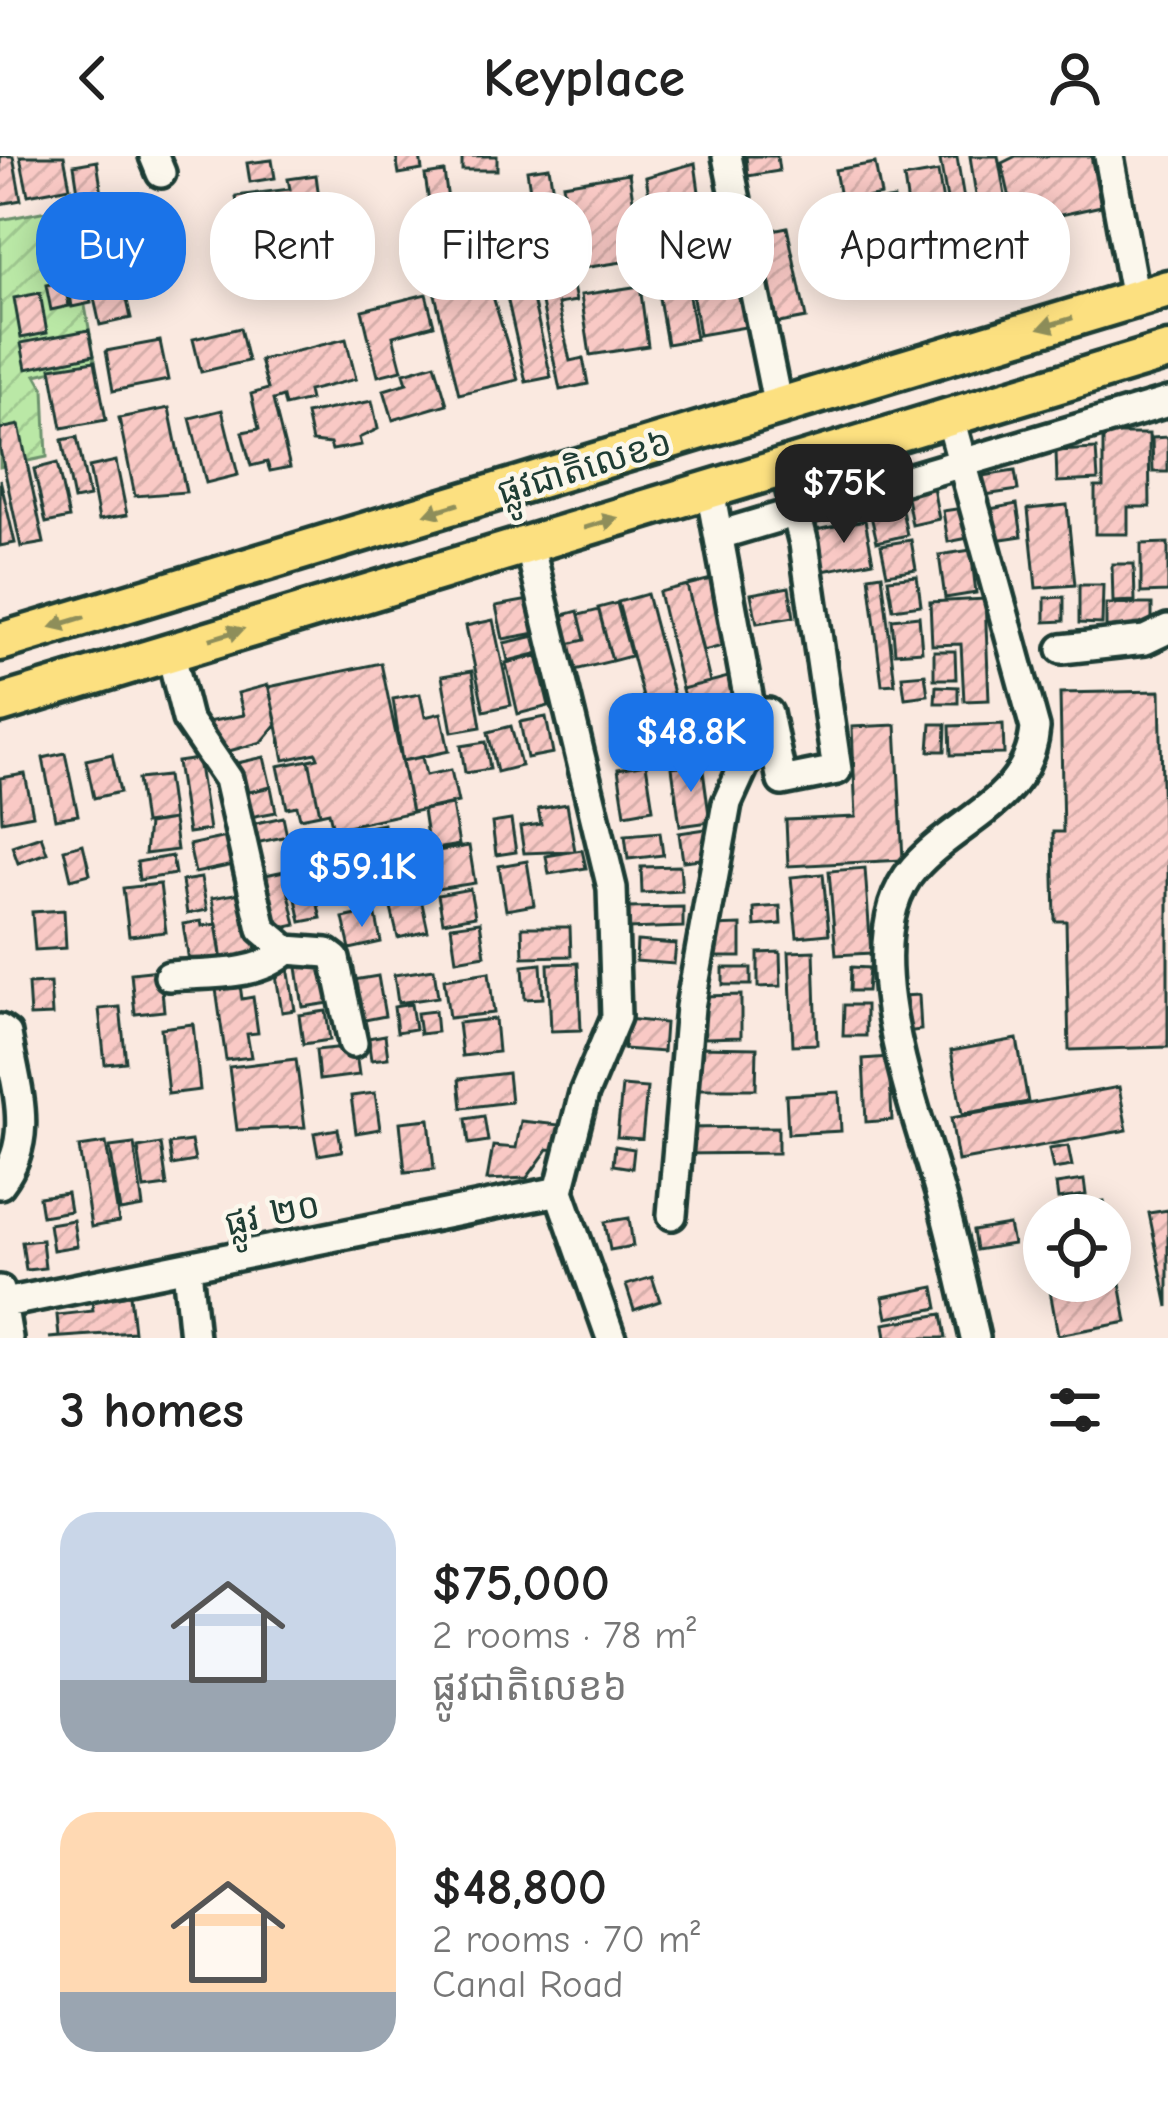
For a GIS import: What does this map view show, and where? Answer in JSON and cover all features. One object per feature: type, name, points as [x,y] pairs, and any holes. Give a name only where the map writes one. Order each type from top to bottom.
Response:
[{"type":"main road","name":"ផ្លូវជាតិលេខ៦","points":[[0,643],[1152,294]]},
{"type":"main road","name":"ផ្លូវជាតិលេខ៦","points":[[0,704],[1168,351]]},
{"type":"street","points":[[727,156],[778,407]]},
{"type":"street","points":[[1108,156],[1152,294]]},
{"type":"street","points":[[724,533],[1168,403]]},
{"type":"street","points":[[950,418],[1034,709],[1034,747],[1015,785],[914,868],[893,911],[889,969],[908,1096],[942,1200],[975,1338]]},
{"type":"street","points":[[715,488],[782,781],[837,770],[796,513],[784,467]]},
{"type":"street","points":[[672,1215],[694,985],[727,803],[756,740],[724,533]]},
{"type":"street","points":[[530,544],[614,914],[616,1017],[584,1093],[559,1191],[611,1338]]},
{"type":"street","points":[[1062,649],[1145,640],[1168,628]]},
{"type":"street","points":[[170,651],[187,719],[228,778],[262,929],[287,950],[327,953],[335,959],[352,1043]]},
{"type":"street","points":[[169,976],[241,971],[277,960],[287,950]]},
{"type":"street","points":[[0,1029],[7,1034],[23,1138],[20,1158],[0,1184]]},
{"type":"street","name":"ផ្លូវ ២០","points":[[1,1299],[188,1268],[559,1191]]},
{"type":"street","points":[[188,1268],[194,1338]]},
{"type":"street","points":[[1,1299],[8,1338]]},
{"type":"green space","points":[[36,213],[36,300],[84,300],[95,361],[36,375],[44,389],[47,457],[0,467],[0,220]]},
{"type":"building","points":[[0,156],[13,156],[21,200],[0,204]]},
{"type":"building","points":[[20,156],[64,156],[70,187],[28,195]]},
{"type":"building","points":[[396,156],[420,156],[422,170],[399,174]]},
{"type":"building","points":[[462,156],[497,156],[497,170],[462,170]]},
{"type":"building","points":[[746,156],[777,156],[779,171],[748,176]]},
{"type":"building","points":[[970,156],[998,156],[1004,192],[975,192]]},
{"type":"building","points":[[1016,156],[1091,156],[1101,206],[1070,213],[1070,192],[1009,192],[1002,163]]},
{"type":"building","points":[[957,157],[963,192],[946,192],[940,160]]},
{"type":"building","points":[[272,160],[275,178],[250,182],[247,163]]},
{"type":"building","points":[[97,161],[102,192],[78,192],[74,165]]},
{"type":"building","points":[[695,163],[699,192],[649,192],[646,177]]},
{"type":"building","points":[[875,163],[880,192],[839,192],[835,170]]},
{"type":"building","points":[[549,167],[553,192],[530,192],[527,170]]},
{"type":"building","points":[[444,172],[447,192],[427,192],[425,175]]},
{"type":"building","points":[[938,172],[941,192],[906,192],[904,178]]},
{"type":"building","points":[[629,173],[632,192],[616,192],[616,263],[592,267],[592,192],[564,192],[563,184]]},
{"type":"building","points":[[316,175],[318,192],[267,192],[290,189],[288,179]]},
{"type":"building","points":[[787,227],[798,300],[802,300],[806,318],[769,325],[764,300],[774,300],[774,230]]},
{"type":"building","points":[[616,290],[616,300],[642,300],[648,346],[590,355],[582,300],[592,300],[592,293]]},
{"type":"building","points":[[36,294],[47,333],[21,338],[14,298]]},
{"type":"building","points":[[49,300],[68,300],[69,306],[51,310]]},
{"type":"building","points":[[71,300],[91,300],[91,303],[72,307]]},
{"type":"building","points":[[94,300],[127,300],[131,318],[100,325]]},
{"type":"building","points":[[402,300],[428,300],[434,325],[393,336],[402,370],[378,376],[362,310]]},
{"type":"building","points":[[436,300],[494,300],[518,380],[459,394]]},
{"type":"building","points":[[508,300],[533,300],[551,377],[526,382]]},
{"type":"building","points":[[541,300],[576,301],[558,304],[570,361],[583,358],[588,384],[560,390]]},
{"type":"building","points":[[659,300],[690,300],[696,339],[667,344]]},
{"type":"building","points":[[693,300],[753,300],[757,325],[699,335]]},
{"type":"building","points":[[240,328],[248,361],[201,372],[193,339]]},
{"type":"building","points":[[89,330],[94,355],[26,369],[21,343]]},
{"type":"building","points":[[346,339],[356,379],[308,391],[310,400],[285,406],[283,397],[273,400],[290,467],[270,471],[267,462],[251,466],[242,432],[259,429],[251,394],[268,389],[260,360]]},
{"type":"building","points":[[160,341],[168,380],[113,391],[106,351]]},
{"type":"building","points":[[95,361],[106,420],[62,428],[51,368]]},
{"type":"building","points":[[435,364],[447,404],[393,420],[384,390],[407,383],[404,373]]},
{"type":"building","points":[[372,401],[378,429],[359,438],[361,445],[332,450],[330,444],[312,442],[306,414]]},
{"type":"building","points":[[169,408],[186,492],[135,496],[119,418]]},
{"type":"building","points":[[222,410],[238,475],[206,483],[190,418]]},
{"type":"building","points":[[19,425],[44,543],[21,547],[0,449],[0,429]]},
{"type":"building","points":[[1103,434],[1149,434],[1150,507],[1128,507],[1128,534],[1095,534],[1095,487],[1103,487]]},
{"type":"building","points":[[77,437],[89,497],[74,500],[62,440]]},
{"type":"building","points":[[1168,437],[1168,472],[1153,472],[1152,438]]},
{"type":"building","points":[[1096,449],[1098,480],[1057,482],[1056,451]]},
{"type":"building","points":[[116,461],[127,515],[99,520],[89,467]]},
{"type":"building","points":[[57,463],[69,518],[46,523],[34,469]]},
{"type":"building","points":[[1015,471],[1018,490],[985,495],[982,476]]},
{"type":"building","points":[[0,479],[15,543],[0,546]]},
{"type":"building","points":[[933,487],[939,519],[912,525],[906,492]]},
{"type":"building","points":[[1017,504],[1022,536],[995,540],[990,509]]},
{"type":"building","points":[[901,505],[907,535],[877,542],[870,511]]},
{"type":"building","points":[[1067,505],[1075,585],[1036,588],[1028,509]]},
{"type":"building","points":[[963,508],[968,538],[948,542],[943,511]]},
{"type":"building","points":[[865,520],[873,561],[823,571],[816,530]]},
{"type":"building","points":[[911,540],[916,569],[887,574],[881,545]]},
{"type":"building","points":[[1168,543],[1168,592],[1141,593],[1141,544]]},
{"type":"building","points":[[971,550],[976,593],[945,598],[939,555]]},
{"type":"building","points":[[1112,564],[1134,564],[1135,601],[1113,602]]},
{"type":"building","points":[[882,574],[895,684],[882,685],[869,576]]},
{"type":"building","points":[[917,576],[921,605],[893,609],[888,579]]},
{"type":"building","points":[[711,579],[727,645],[703,651],[687,585]]},
{"type":"building","points":[[687,585],[710,682],[682,689],[659,592]]},
{"type":"building","points":[[1079,585],[1103,585],[1102,624],[1079,623]]},
{"type":"building","points":[[789,587],[794,617],[757,623],[751,594]]},
{"type":"building","points":[[647,594],[674,697],[645,705],[618,602]]},
{"type":"building","points":[[1064,597],[1064,621],[1045,622],[1045,598]]},
{"type":"building","points":[[985,599],[989,700],[964,701],[961,644],[932,645],[930,602]]},
{"type":"building","points":[[529,600],[536,633],[503,639],[496,606]]},
{"type":"building","points":[[617,603],[631,656],[612,661],[598,608]]},
{"type":"building","points":[[1106,604],[1152,604],[1152,633],[1106,633]]},
{"type":"building","points":[[599,610],[612,661],[575,670],[568,644],[585,640],[579,615]]},
{"type":"building","points":[[578,611],[585,640],[559,646],[552,618]]},
{"type":"building","points":[[919,616],[922,651],[895,653],[892,619]]},
{"type":"building","points":[[493,620],[511,705],[484,711],[466,626]]},
{"type":"building","points":[[535,636],[539,653],[508,661],[504,643]]},
{"type":"building","points":[[934,651],[955,651],[956,679],[934,679]]},
{"type":"building","points":[[537,656],[549,706],[518,714],[506,663]]},
{"type":"building","points":[[381,663],[412,812],[333,829],[329,812],[320,814],[309,760],[318,758],[316,753],[284,760],[269,687]]},
{"type":"building","points":[[472,671],[481,727],[452,732],[442,676]]},
{"type":"building","points":[[925,674],[928,695],[905,698],[902,676]]},
{"type":"building","points":[[728,677],[733,696],[687,708],[682,689]]},
{"type":"building","points":[[268,685],[277,724],[262,742],[229,751],[197,724],[244,715],[238,693]]},
{"type":"building","points":[[936,686],[958,687],[958,703],[935,703]]},
{"type":"building","points":[[1160,691],[1163,828],[1168,828],[1168,1047],[1069,1050],[1066,921],[1055,921],[1053,832],[1063,832],[1060,693]]},
{"type":"building","points":[[420,694],[425,717],[441,713],[449,751],[402,761],[393,699]]},
{"type":"building","points":[[683,701],[692,740],[653,749],[644,710]]},
{"type":"building","points":[[546,717],[553,753],[527,758],[520,722]]},
{"type":"building","points":[[931,724],[946,724],[945,751],[929,751]]},
{"type":"building","points":[[1003,724],[1004,754],[951,755],[950,726]]},
{"type":"building","points":[[896,725],[903,860],[788,866],[786,820],[856,817],[852,727]]},
{"type":"building","points":[[511,726],[521,766],[497,772],[488,732]]},
{"type":"building","points":[[486,742],[490,769],[465,773],[461,746]]},
{"type":"building","points":[[65,753],[78,815],[55,819],[43,758]]},
{"type":"building","points":[[112,754],[120,792],[94,798],[86,760]]},
{"type":"building","points":[[264,757],[271,787],[240,794],[233,764]]},
{"type":"building","points":[[422,757],[426,775],[451,770],[458,802],[412,812],[402,761]]},
{"type":"building","points":[[198,759],[209,830],[188,833],[177,762]]},
{"type":"building","points":[[309,760],[320,814],[300,818],[297,806],[287,808],[278,766]]},
{"type":"building","points":[[702,763],[710,822],[680,826],[672,767]]},
{"type":"building","points":[[646,764],[653,809],[625,814],[618,769]]},
{"type":"building","points":[[25,774],[33,815],[2,821],[0,778]]},
{"type":"building","points":[[167,776],[173,820],[144,824],[138,779]]},
{"type":"building","points":[[271,787],[276,812],[245,818],[240,794]]},
{"type":"building","points":[[567,804],[575,851],[524,853],[520,827],[541,824],[538,809]]},
{"type":"building","points":[[452,805],[459,845],[429,850],[423,810]]},
{"type":"building","points":[[283,817],[287,836],[256,843],[252,824]]},
{"type":"building","points":[[173,820],[177,850],[145,854],[148,824]]},
{"type":"building","points":[[511,820],[516,852],[496,855],[492,823]]},
{"type":"building","points":[[383,824],[393,870],[373,874],[363,828]]},
{"type":"building","points":[[706,829],[710,858],[683,861],[679,833]]},
{"type":"building","points":[[660,832],[663,855],[628,859],[625,835]]},
{"type":"building","points":[[41,836],[47,853],[18,863],[12,846]]},
{"type":"building","points":[[226,837],[233,865],[195,873],[189,845]]},
{"type":"building","points":[[83,844],[90,874],[71,879],[64,849]]},
{"type":"building","points":[[347,846],[355,882],[326,888],[318,852]]},
{"type":"building","points":[[469,846],[475,883],[424,891],[418,854]]},
{"type":"building","points":[[582,850],[586,868],[549,874],[546,856]]},
{"type":"building","points":[[172,856],[175,874],[139,880],[137,862]]},
{"type":"building","points":[[527,861],[534,905],[506,910],[499,866]]},
{"type":"building","points":[[680,866],[682,891],[642,893],[641,867]]},
{"type":"building","points":[[309,867],[321,918],[301,922],[290,871]]},
{"type":"building","points":[[865,868],[871,953],[836,955],[829,871]]},
{"type":"building","points":[[284,871],[296,925],[268,931],[256,877]]},
{"type":"building","points":[[823,874],[829,934],[797,937],[791,877]]},
{"type":"building","points":[[201,878],[207,910],[187,914],[182,881]]},
{"type":"building","points":[[417,880],[428,931],[398,938],[386,887]]},
{"type":"building","points":[[160,884],[166,932],[129,936],[123,888]]},
{"type":"building","points":[[470,889],[475,916],[443,922],[438,895]]},
{"type":"building","points":[[246,892],[257,956],[222,962],[212,898]]},
{"type":"building","points":[[780,906],[781,924],[755,926],[754,908]]},
{"type":"building","points":[[683,907],[683,927],[628,929],[627,908]]},
{"type":"building","points":[[64,910],[66,948],[35,950],[32,912]]},
{"type":"building","points":[[375,911],[381,942],[350,949],[343,918]]},
{"type":"building","points":[[201,921],[202,926],[217,924],[222,962],[190,967],[183,924]]},
{"type":"building","points":[[480,922],[485,955],[456,960],[451,926]]},
{"type":"building","points":[[741,925],[741,957],[712,957],[711,926]]},
{"type":"building","points":[[522,927],[570,927],[571,956],[523,957]]},
{"type":"building","points":[[637,941],[676,944],[674,964],[636,961]]},
{"type":"building","points":[[814,951],[817,1044],[793,1045],[789,952]]},
{"type":"building","points":[[780,952],[781,986],[758,987],[758,953]]},
{"type":"building","points":[[324,957],[330,1003],[303,1007],[296,961]]},
{"type":"building","points":[[578,963],[581,1030],[551,1031],[548,964]]},
{"type":"building","points":[[541,964],[543,998],[525,999],[523,966]]},
{"type":"building","points":[[288,967],[295,1010],[282,1012],[275,969]]},
{"type":"building","points":[[851,967],[869,968],[867,991],[850,991]]},
{"type":"building","points":[[723,968],[751,968],[751,985],[723,985]]},
{"type":"building","points":[[434,969],[438,997],[398,1003],[394,975]]},
{"type":"building","points":[[160,970],[164,1011],[135,1014],[131,973]]},
{"type":"building","points":[[489,972],[494,1013],[449,1018],[444,979]]},
{"type":"building","points":[[378,976],[385,1016],[355,1022],[348,981]]},
{"type":"building","points":[[50,983],[52,1015],[30,1016],[28,984]]},
{"type":"building","points":[[240,985],[242,999],[253,997],[258,1033],[247,1034],[251,1057],[226,1060],[216,989]]},
{"type":"building","points":[[741,995],[741,1037],[705,1038],[703,996]]},
{"type":"building","points":[[919,995],[921,1030],[905,1032],[902,996]]},
{"type":"building","points":[[411,1004],[415,1029],[397,1032],[394,1007]]},
{"type":"building","points":[[844,1005],[866,1005],[866,1036],[843,1036]]},
{"type":"building","points":[[120,1007],[126,1062],[105,1064],[99,1009]]},
{"type":"building","points":[[326,1011],[330,1040],[303,1044],[299,1015]]},
{"type":"building","points":[[435,1011],[437,1032],[420,1034],[417,1013]]},
{"type":"building","points":[[495,1019],[498,1052],[462,1056],[458,1023]]},
{"type":"building","points":[[627,1019],[665,1023],[663,1052],[624,1049]]},
{"type":"building","points":[[193,1024],[200,1090],[168,1094],[161,1028]]},
{"type":"building","points":[[385,1035],[388,1058],[371,1060],[368,1038]]},
{"type":"building","points":[[1017,1039],[1028,1102],[962,1114],[951,1051]]},
{"type":"building","points":[[355,1046],[359,1075],[319,1080],[316,1050]]},
{"type":"building","points":[[695,1047],[757,1048],[756,1089],[695,1089]]},
{"type":"building","points":[[889,1057],[892,1120],[866,1122],[863,1059]]},
{"type":"building","points":[[296,1059],[305,1127],[237,1130],[229,1067]]},
{"type":"building","points":[[508,1073],[511,1102],[462,1108],[459,1079]]},
{"type":"building","points":[[622,1086],[647,1088],[642,1139],[617,1137]]},
{"type":"building","points":[[1119,1087],[1127,1130],[958,1161],[951,1118]]},
{"type":"building","points":[[839,1092],[841,1131],[788,1134],[786,1095]]},
{"type":"building","points":[[375,1093],[380,1129],[356,1133],[351,1096]]},
{"type":"building","points":[[484,1116],[488,1141],[469,1144],[466,1119]]},
{"type":"building","points":[[429,1119],[434,1169],[405,1172],[400,1122]]},
{"type":"building","points":[[521,1121],[560,1125],[557,1150],[548,1149],[527,1178],[487,1180],[493,1146],[516,1148]]},
{"type":"building","points":[[778,1127],[778,1153],[680,1154],[680,1128]]},
{"type":"building","points":[[338,1129],[342,1151],[318,1155],[314,1133]]},
{"type":"building","points":[[191,1141],[195,1161],[172,1165],[169,1144]]},
{"type":"building","points":[[106,1143],[119,1222],[91,1227],[79,1147]]},
{"type":"building","points":[[134,1144],[143,1207],[120,1211],[110,1147]]},
{"type":"building","points":[[161,1144],[167,1186],[144,1189],[138,1148]]},
{"type":"building","points":[[615,1146],[634,1149],[632,1168],[613,1165]]},
{"type":"building","points":[[1068,1146],[1072,1166],[1053,1169],[1049,1149]]},
{"type":"building","points":[[1084,1180],[1086,1194],[1057,1194],[1056,1184]]},
{"type":"building","points":[[67,1193],[70,1211],[42,1216],[39,1197]]},
{"type":"building","points":[[1168,1210],[1168,1307],[1149,1213]]},
{"type":"building","points":[[629,1218],[633,1246],[610,1250],[605,1222]]},
{"type":"building","points":[[73,1220],[77,1246],[53,1250],[49,1224]]},
{"type":"building","points":[[1009,1225],[1013,1244],[976,1250],[973,1231]]},
{"type":"building","points":[[42,1240],[45,1268],[26,1270],[22,1242]]},
{"type":"building","points":[[652,1277],[660,1301],[634,1310],[626,1285]]},
{"type":"building","points":[[934,1287],[938,1308],[887,1318],[883,1297]]},
{"type":"building","points":[[130,1295],[134,1332],[49,1338],[59,1337],[57,1315],[93,1311],[92,1300]]},
{"type":"building","points":[[1052,1302],[1123,1302],[1127,1322],[1058,1335]]},
{"type":"building","points":[[942,1314],[946,1338],[886,1338],[884,1324]]}]
